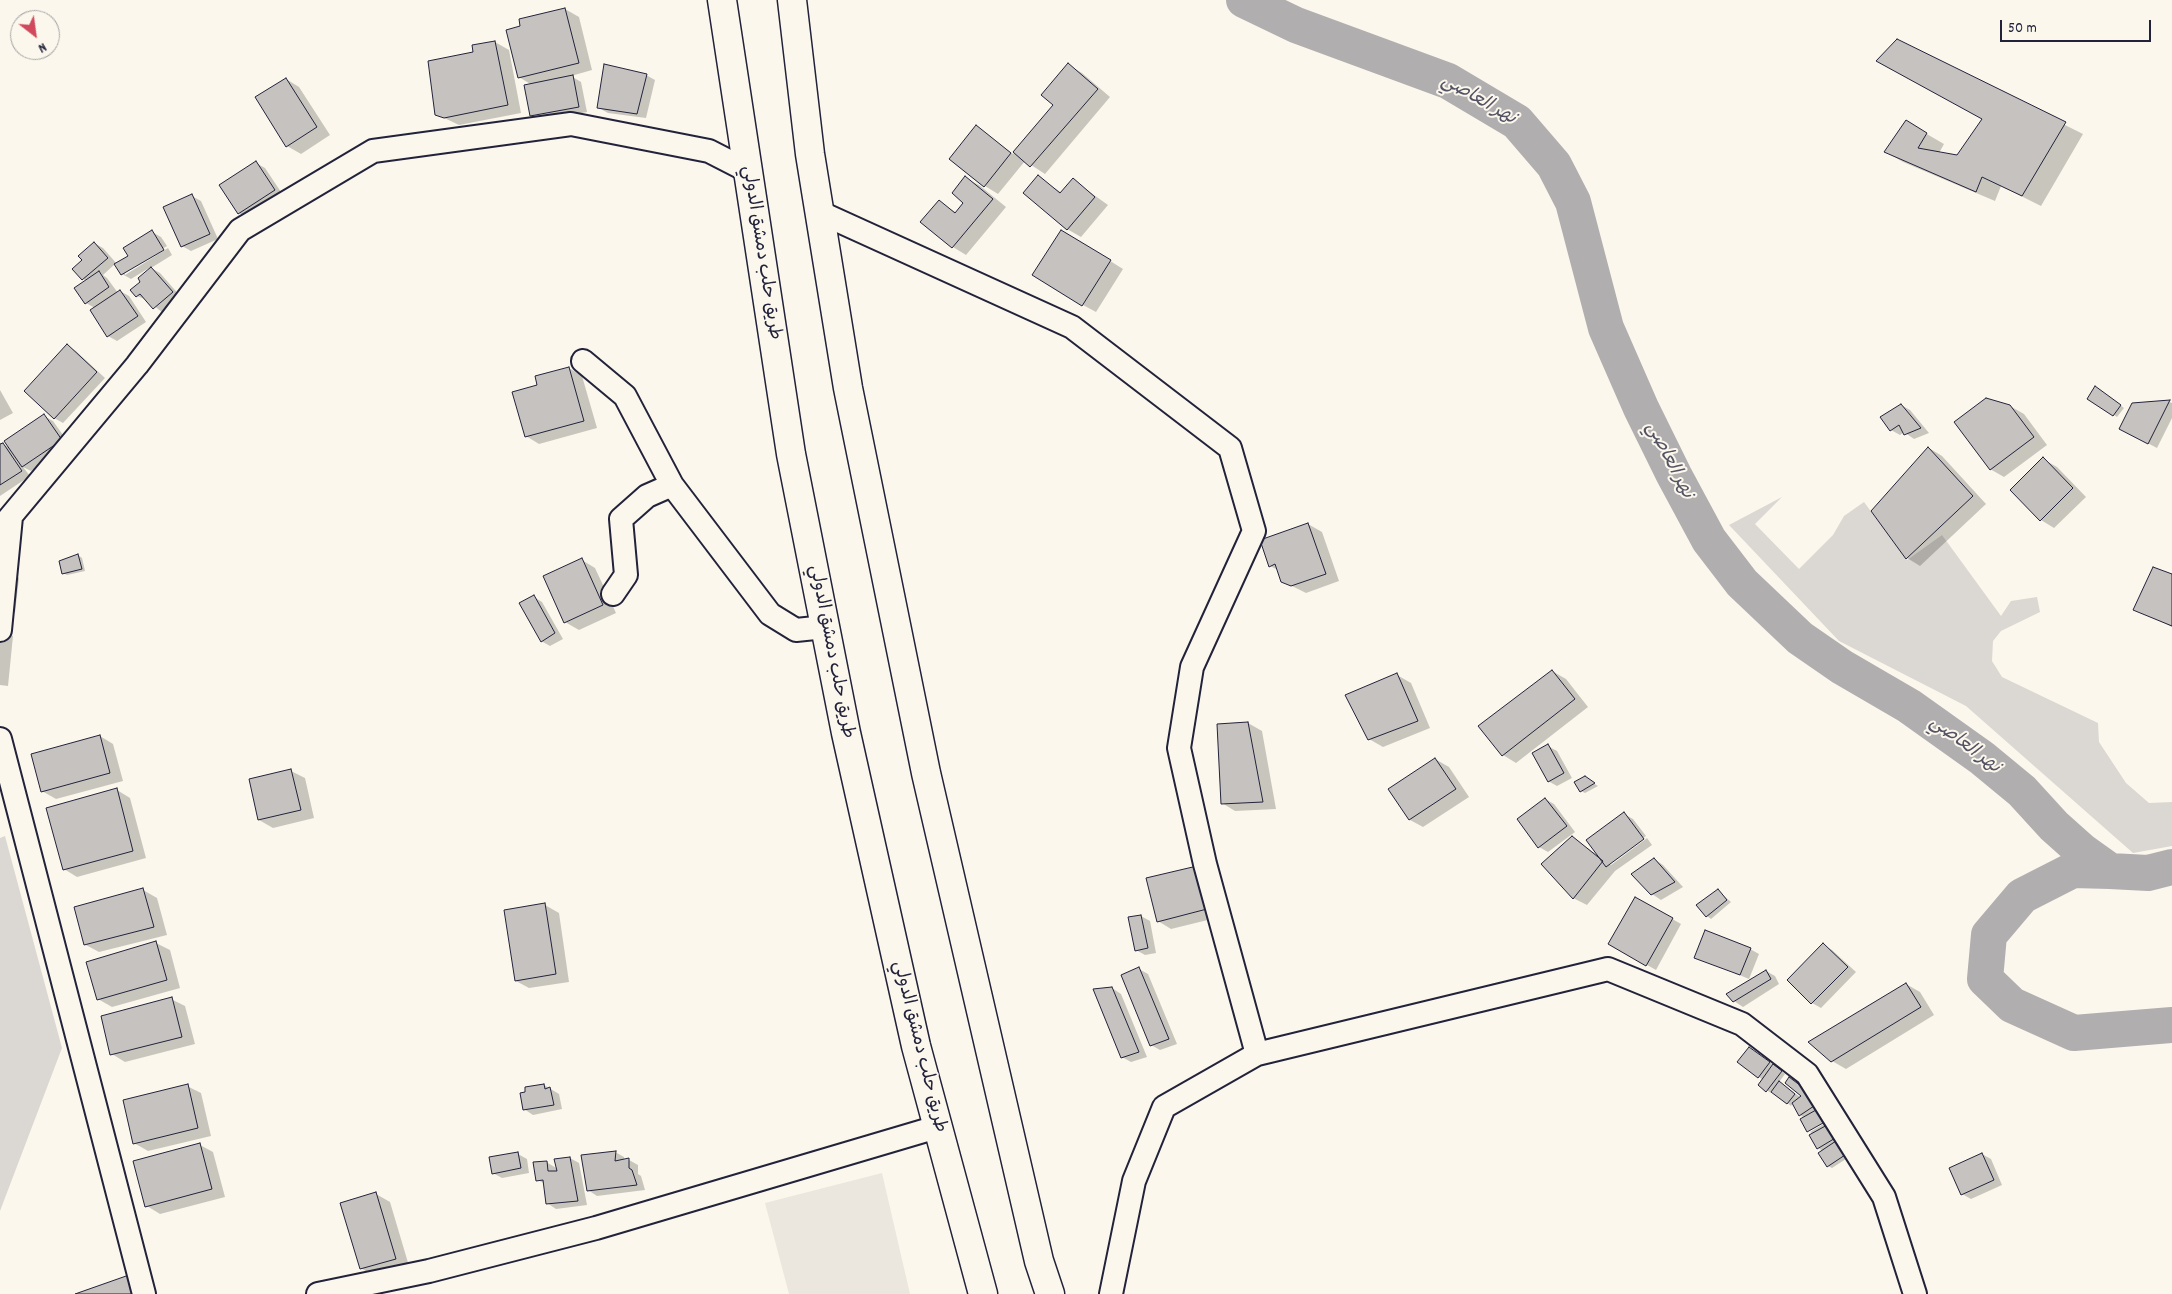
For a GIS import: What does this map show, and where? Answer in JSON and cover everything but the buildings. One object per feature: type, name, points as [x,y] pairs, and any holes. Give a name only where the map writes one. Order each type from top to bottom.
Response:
[{"type":"highway","name":"طريق حلب دمشق الدولي","points":[[722,0],[791,454],[846,734],[916,1046],[983,1294]]},
{"type":"highway","points":[[792,0],[810,154],[848,388],[926,773],[1039,1261],[1050,1294]]},
{"type":"street","points":[[0,630],[5,521],[136,364],[240,230],[373,151],[571,124],[709,151],[748,171]]},
{"type":"street","points":[[819,212],[1072,327],[1230,448],[1254,531],[1192,666],[1179,748],[1205,864],[1257,1054]]},
{"type":"street","points":[[583,361],[625,396],[672,485],[770,614],[796,630],[825,627]]},
{"type":"street","points":[[613,594],[626,575],[621,520],[647,496],[672,485]]},
{"type":"street","points":[[0,739],[144,1294]]},
{"type":"street","points":[[1111,1294],[1134,1181],[1164,1107],[1257,1054],[1608,969],[1742,1024],[1807,1074],[1884,1197],[1915,1294]]},
{"type":"street","points":[[318,1294],[429,1271],[596,1228],[937,1127]]},
{"type":"shaded area","points":[[1782,497],[1755,524],[1799,569],[1833,535],[1844,516],[1864,502],[1907,560],[1942,535],[2001,616],[2011,601],[2037,597],[2040,612],[2001,631],[1993,641],[1992,661],[2002,677],[2098,723],[2099,742],[2126,783],[2149,803],[2172,802],[2172,846],[2133,853],[1966,706],[1839,641],[1729,525]]},
{"type":"shaded area","points":[[5,836],[62,1048],[0,1211],[0,838]]},
{"type":"shaded area","points":[[882,1173],[910,1294],[789,1294],[765,1203]]},
{"type":"waterway","name":"نهر العاصي","points":[[1244,0],[1296,25],[1448,81],[1517,122],[1554,165],[1573,202],[1606,328],[1641,408],[1709,540],[1742,583],[1800,638],[1842,667],[1909,706],[1982,758],[2022,791],[2054,826],[2082,851],[2110,871],[2148,873],[2172,867]]},
{"type":"waterway","points":[[2110,871],[2073,870],[2022,896],[1989,935],[1985,979],[2012,1005],[2074,1033],[2172,1025]]}]
